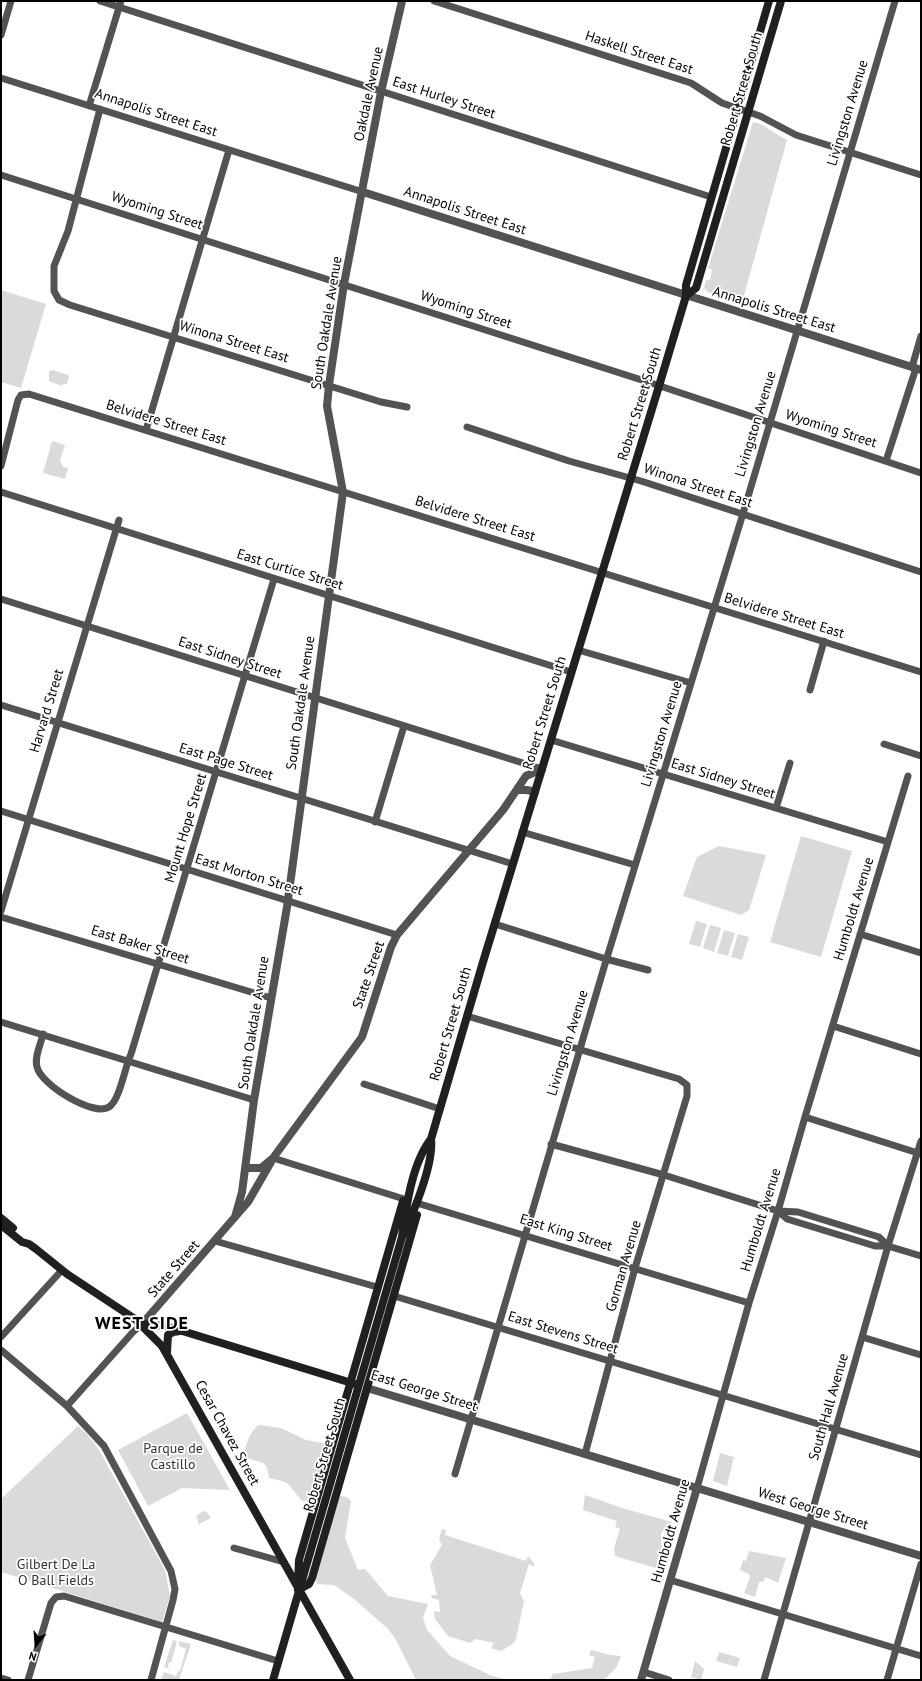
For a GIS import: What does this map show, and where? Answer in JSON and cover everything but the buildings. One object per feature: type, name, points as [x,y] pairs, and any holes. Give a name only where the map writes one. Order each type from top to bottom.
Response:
[{"type":"main road","name":"Robert Street South","points":[[273,1680],[402,1237],[412,1185],[422,1153],[431,1140],[522,832],[659,386],[686,296],[686,285],[711,197],[769,1]]},
{"type":"main road","name":"Robert Street South","points":[[686,296],[696,288],[782,1]]},
{"type":"main road","name":"Robert Street South","points":[[402,1237],[411,1218],[422,1187],[432,1153],[431,1140]]},
{"type":"main road","points":[[298,1590],[299,1560],[404,1199],[412,1185]]},
{"type":"main road","points":[[298,1590],[309,1584],[312,1578],[420,1204],[422,1187]]},
{"type":"main road","name":"Cesar Chavez Street","points":[[1,1218],[25,1238],[29,1244],[62,1270],[142,1324],[167,1353],[284,1562],[298,1590],[350,1680]]},
{"type":"main road","name":"Cesar Chavez Street","points":[[1,1226],[22,1242],[29,1244]]},
{"type":"main road","name":"East George Street","points":[[142,1324],[162,1325],[366,1388]]},
{"type":"main road","points":[[167,1353],[166,1340],[168,1335],[173,1332],[180,1331]]},
{"type":"street","points":[[1,35],[12,1]]},
{"type":"street","name":"East Hurley Street","points":[[100,1],[120,4],[381,92],[711,197]]},
{"type":"street","name":"Oakdale Avenue","points":[[363,192],[381,92],[402,1]]},
{"type":"street","name":"Haskell Street East","points":[[434,1],[691,83],[718,101],[765,118],[796,135],[921,175]]},
{"type":"street","name":"Livingston Avenue","points":[[455,1474],[606,959],[770,423],[895,1]]},
{"type":"street","points":[[89,106],[120,4]]},
{"type":"street","name":"Annapolis Street East","points":[[1,78],[916,368]]},
{"type":"street","points":[[75,198],[100,109]]},
{"type":"street","points":[[146,430],[229,150]]},
{"type":"street","name":"Wyoming Street","points":[[1,174],[659,386],[921,473]]},
{"type":"street","name":"South Oakdale Avenue","points":[[235,1217],[241,1196],[246,1168],[254,1100],[288,901],[343,492],[328,406],[328,385],[344,284],[363,192]]},
{"type":"street","name":"Winona Street East","points":[[75,198],[68,231],[54,266],[54,290],[59,300],[70,305],[381,402],[407,408]]},
{"type":"street","points":[[886,461],[916,368],[921,336]]},
{"type":"street","name":"Belvidere Street East","points":[[1,466],[18,400],[22,395],[29,394],[921,672]]},
{"type":"street","name":"Winona Street East","points":[[466,427],[568,460],[630,478],[921,572]]},
{"type":"street","name":"East Curtice Street","points":[[1,492],[329,597],[376,610],[571,672]]},
{"type":"street","name":"Harvard Street","points":[[1,911],[119,520]]},
{"type":"street","name":"Mount Hope Street","points":[[43,1034],[36,1061],[38,1072],[58,1091],[95,1108],[105,1109],[114,1103],[217,772],[274,579]]},
{"type":"street","name":"East Sidney Street","points":[[1,599],[542,769]]},
{"type":"street","points":[[810,690],[824,641]]},
{"type":"street","points":[[578,650],[691,683]]},
{"type":"street","name":"East Page Street","points":[[1,705],[513,864]]},
{"type":"street","points":[[375,822],[404,726]]},
{"type":"street","name":"East Sidney Street","points":[[551,740],[888,842]]},
{"type":"street","points":[[884,744],[921,756]]},
{"type":"street","points":[[776,808],[790,763]]},
{"type":"street","name":"State Street","points":[[67,1406],[133,1332],[142,1324],[251,1199],[273,1158],[362,1037],[391,947],[397,936],[517,790],[526,776],[542,769]]},
{"type":"street","name":"Humboldt Avenue","points":[[642,1676],[724,1395],[749,1303],[908,776]]},
{"type":"street","points":[[517,790],[535,792]]},
{"type":"street","name":"East Morton Street","points":[[1,811],[397,936]]},
{"type":"street","points":[[522,832],[635,865]]},
{"type":"street","name":"East Baker Street","points":[[1,917],[271,998]]},
{"type":"street","points":[[495,924],[606,959],[648,970]]},
{"type":"street","points":[[860,934],[921,953]]},
{"type":"street","points":[[467,1016],[579,1051]]},
{"type":"street","points":[[1,1022],[254,1100]]},
{"type":"street","points":[[833,1026],[921,1054]]},
{"type":"street","name":"Gorman Avenue","points":[[579,1051],[679,1079],[687,1085],[687,1096],[635,1268],[585,1454]]},
{"type":"street","points":[[364,1084],[440,1109]]},
{"type":"street","points":[[805,1117],[919,1154]]},
{"type":"street","name":"South Hall Avenue","points":[[764,1680],[837,1429],[888,1246],[919,1154],[921,1141]]},
{"type":"street","points":[[551,1144],[664,1175],[778,1211],[798,1212],[879,1237],[888,1246]]},
{"type":"street","points":[[273,1158],[404,1199]]},
{"type":"street","name":"State Street","points":[[246,1168],[261,1168],[273,1158]]},
{"type":"street","name":"East King Street","points":[[420,1204],[749,1303]]},
{"type":"street","points":[[778,1211],[787,1219],[875,1246],[888,1246],[921,1256]]},
{"type":"street","points":[[215,1241],[378,1287]]},
{"type":"street","points":[[1,1337],[62,1270]]},
{"type":"street","name":"East Stevens Street","points":[[394,1296],[921,1455]]},
{"type":"street","points":[[862,1338],[921,1355]]},
{"type":"street","points":[[1,1350],[67,1406],[104,1446],[171,1571],[175,1589],[166,1628],[150,1680]]},
{"type":"street","name":"East George Street","points":[[366,1388],[697,1488]]},
{"type":"street","name":"West George Street","points":[[697,1488],[921,1556]]},
{"type":"street","points":[[234,1548],[284,1562]]},
{"type":"street","points":[[887,1680],[921,1564]]},
{"type":"street","points":[[670,1580],[921,1656]]},
{"type":"street","points":[[28,1680],[51,1603],[56,1597],[64,1596],[278,1661]]},
{"type":"street","points":[[642,1676],[668,1680]]},
{"type":"street","points":[[1,1678],[8,1680]]},
{"type":"green space","points":[[753,122],[762,125],[787,140],[742,303],[708,292],[704,288],[706,280],[710,280],[712,270],[708,268]]},
{"type":"green space","points":[[1,290],[46,304],[21,388],[1,382]]},
{"type":"green space","points":[[53,370],[68,375],[69,377],[67,384],[63,384],[62,386],[49,381],[49,371]]},
{"type":"green space","points":[[52,441],[65,445],[60,460],[63,467],[68,468],[65,479],[43,473]]},
{"type":"green space","points":[[801,836],[852,851],[821,957],[770,942]]},
{"type":"green space","points":[[719,846],[766,855],[749,910],[741,915],[683,896],[697,857]]},
{"type":"green space","points":[[696,921],[707,924],[700,947],[689,944]]},
{"type":"green space","points":[[710,925],[721,928],[714,952],[703,948]]},
{"type":"green space","points":[[724,930],[735,933],[728,956],[717,953]]},
{"type":"green space","points":[[738,934],[749,937],[742,960],[731,957]]},
{"type":"green space","name":"Parque de Castillo","points":[[187,1413],[230,1490],[182,1488],[148,1506],[118,1450]]},
{"type":"green space","points":[[259,1425],[281,1428],[306,1440],[324,1443],[325,1448],[321,1473],[309,1501],[302,1501],[288,1484],[283,1481],[269,1478],[266,1465],[245,1456],[246,1448],[253,1430]]},
{"type":"green space","name":"Gilbert De La O Ball Fields","points":[[78,1426],[87,1434],[99,1450],[165,1570],[170,1596],[162,1622],[1,1572],[1,1499]]},
{"type":"green space","points":[[720,1453],[734,1457],[727,1486],[713,1481]]},
{"type":"green space","points":[[585,1495],[622,1508],[672,1522],[671,1531],[664,1530],[661,1533],[662,1560],[659,1569],[615,1556],[614,1548],[620,1529],[615,1527],[617,1521],[583,1510]]},
{"type":"green space","points":[[340,1496],[347,1497],[351,1501],[345,1538],[358,1570],[365,1569],[388,1596],[428,1604],[423,1618],[427,1630],[450,1656],[490,1675],[508,1680],[416,1680],[395,1638],[387,1628],[354,1599],[334,1585],[317,1584],[316,1579],[318,1569]]},
{"type":"green space","points":[[203,1511],[207,1512],[211,1518],[199,1524],[196,1516]]},
{"type":"green space","points":[[442,1529],[446,1530],[445,1535],[526,1561],[528,1556],[534,1563],[534,1567],[529,1564],[520,1593],[524,1601],[516,1639],[514,1643],[501,1651],[491,1648],[494,1643],[476,1639],[470,1643],[448,1636],[435,1619],[434,1611],[440,1612],[439,1600],[432,1598],[431,1595],[437,1595],[430,1565],[442,1545],[439,1539]]},
{"type":"green space","points":[[749,1551],[786,1558],[778,1583],[765,1577],[764,1581],[759,1582],[755,1597],[744,1593],[750,1577],[749,1574],[740,1570],[743,1560],[746,1561]]},
{"type":"green space","points":[[173,1640],[177,1641],[171,1663],[169,1662],[168,1667],[170,1669],[164,1667]]},
{"type":"green space","points":[[179,1641],[191,1644],[179,1680],[161,1680],[164,1672],[176,1676],[178,1671],[180,1671],[186,1649],[179,1646]]},
{"type":"green space","points":[[591,1650],[621,1656],[616,1668],[604,1680],[550,1680],[553,1674],[592,1668],[595,1657],[589,1655]]},
{"type":"green space","points":[[719,1652],[740,1658],[737,1667],[716,1661]]},
{"type":"green space","points":[[695,1661],[704,1669],[701,1680],[691,1677]]},
{"type":"district","name":"WEST SIDE","points":[[142,1324]]}]
